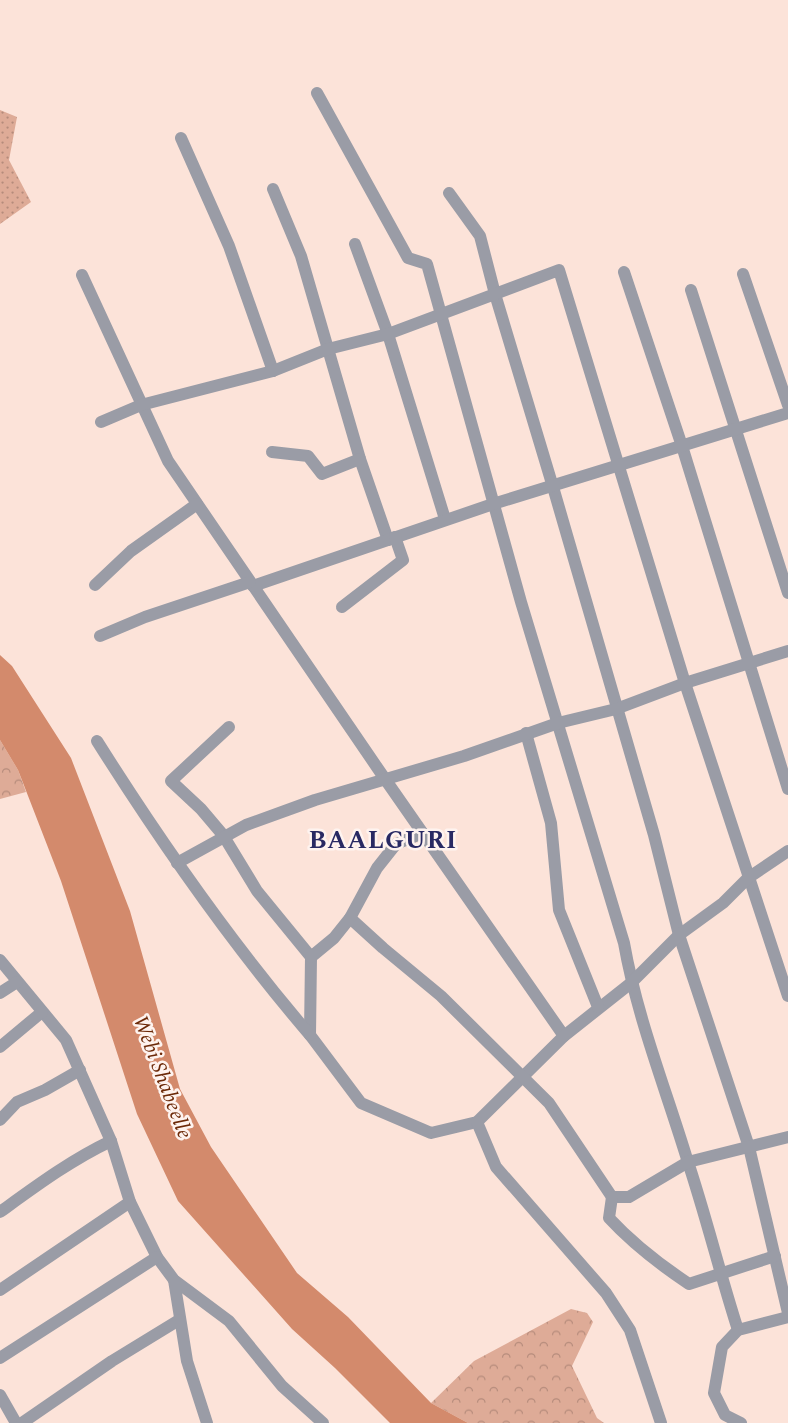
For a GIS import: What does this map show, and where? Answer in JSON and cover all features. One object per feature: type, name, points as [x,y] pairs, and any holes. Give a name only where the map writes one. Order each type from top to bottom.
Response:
[{"type":"street","points":[[317,93],[408,258],[427,264],[493,504],[624,943],[631,983],[688,1162],[738,1330]]},
{"type":"street","points":[[181,138],[228,246],[274,370]]},
{"type":"street","points":[[273,188],[301,256],[360,459],[392,539],[403,560],[342,607]]},
{"type":"street","points":[[449,193],[480,236],[495,294],[553,486],[654,835],[679,934],[749,1147],[788,1313]]},
{"type":"street","points":[[355,244],[388,334],[445,519]]},
{"type":"street","points":[[101,422],[141,405],[274,370],[328,349],[388,334],[559,270],[685,682],[788,996]]},
{"type":"street","points":[[624,272],[682,446],[788,788]]},
{"type":"street","points":[[743,274],[788,405]]},
{"type":"street","points":[[82,275],[168,461],[385,779],[564,1036]]},
{"type":"street","points":[[691,290],[788,594]]},
{"type":"street","points":[[100,636],[145,617],[392,539],[445,519],[788,413]]},
{"type":"street","points":[[272,452],[308,456],[322,474],[360,459]]},
{"type":"street","points":[[95,585],[131,551],[198,504]]},
{"type":"street","points":[[177,862],[223,835],[315,800],[464,756],[558,724],[616,709],[685,682],[788,651]]},
{"type":"street","points":[[229,727],[171,781],[201,809],[223,835],[257,891],[311,956],[310,1035]]},
{"type":"street","points":[[526,734],[551,823],[559,910],[598,1007]]},
{"type":"street","points":[[97,741],[177,862],[267,985],[310,1035],[361,1103],[431,1133],[477,1122],[564,1036],[598,1007],[631,983],[679,934],[722,903],[748,878],[788,851]]},
{"type":"street","points":[[311,956],[334,938],[350,918],[377,868],[396,844],[423,833]]},
{"type":"street","points":[[350,918],[441,996],[549,1103],[612,1197],[609,1218],[632,1243],[660,1265],[689,1284],[775,1256]]},
{"type":"street","points":[[0,960],[66,1040],[111,1141],[130,1202],[157,1257],[174,1280],[228,1321],[282,1386],[322,1423]]},
{"type":"street","points":[[0,992],[17,982]]},
{"type":"street","points":[[0,1048],[42,1012]]},
{"type":"street","points":[[0,1120],[17,1102],[44,1090],[80,1070]]},
{"type":"street","points":[[477,1122],[496,1166],[606,1293],[630,1330],[661,1423]]},
{"type":"street","points":[[612,1197],[629,1197],[688,1162],[788,1136]]},
{"type":"street","points":[[0,1212],[48,1180],[59,1169],[111,1141]]},
{"type":"street","points":[[0,1290],[130,1202]]},
{"type":"street","points":[[0,1358],[157,1257]]},
{"type":"street","points":[[174,1280],[187,1361],[207,1423]]},
{"type":"street","points":[[742,1423],[725,1415],[714,1394],[722,1347],[738,1330],[788,1317]]},
{"type":"street","points":[[22,1423],[112,1361],[179,1320]]},
{"type":"street","points":[[0,1395],[16,1423]]},
{"type":"green space","points":[[0,110],[17,117],[9,160],[31,202],[0,224]]},
{"type":"green space","points":[[0,740],[18,770],[26,792],[0,799]]},
{"type":"green space","points":[[571,1309],[587,1313],[593,1322],[572,1366],[597,1418],[604,1423],[468,1423],[431,1403],[474,1361]]},
{"type":"water","name":"Webi Shabeelle","points":[[0,655],[12,666],[71,758],[130,911],[180,1089],[211,1147],[297,1273],[348,1317],[431,1403],[468,1423],[390,1423],[335,1368],[292,1329],[178,1201],[137,1114],[61,881],[18,770],[0,740]]},
{"type":"district","name":"BAALGURI","points":[[383,839]]}]
